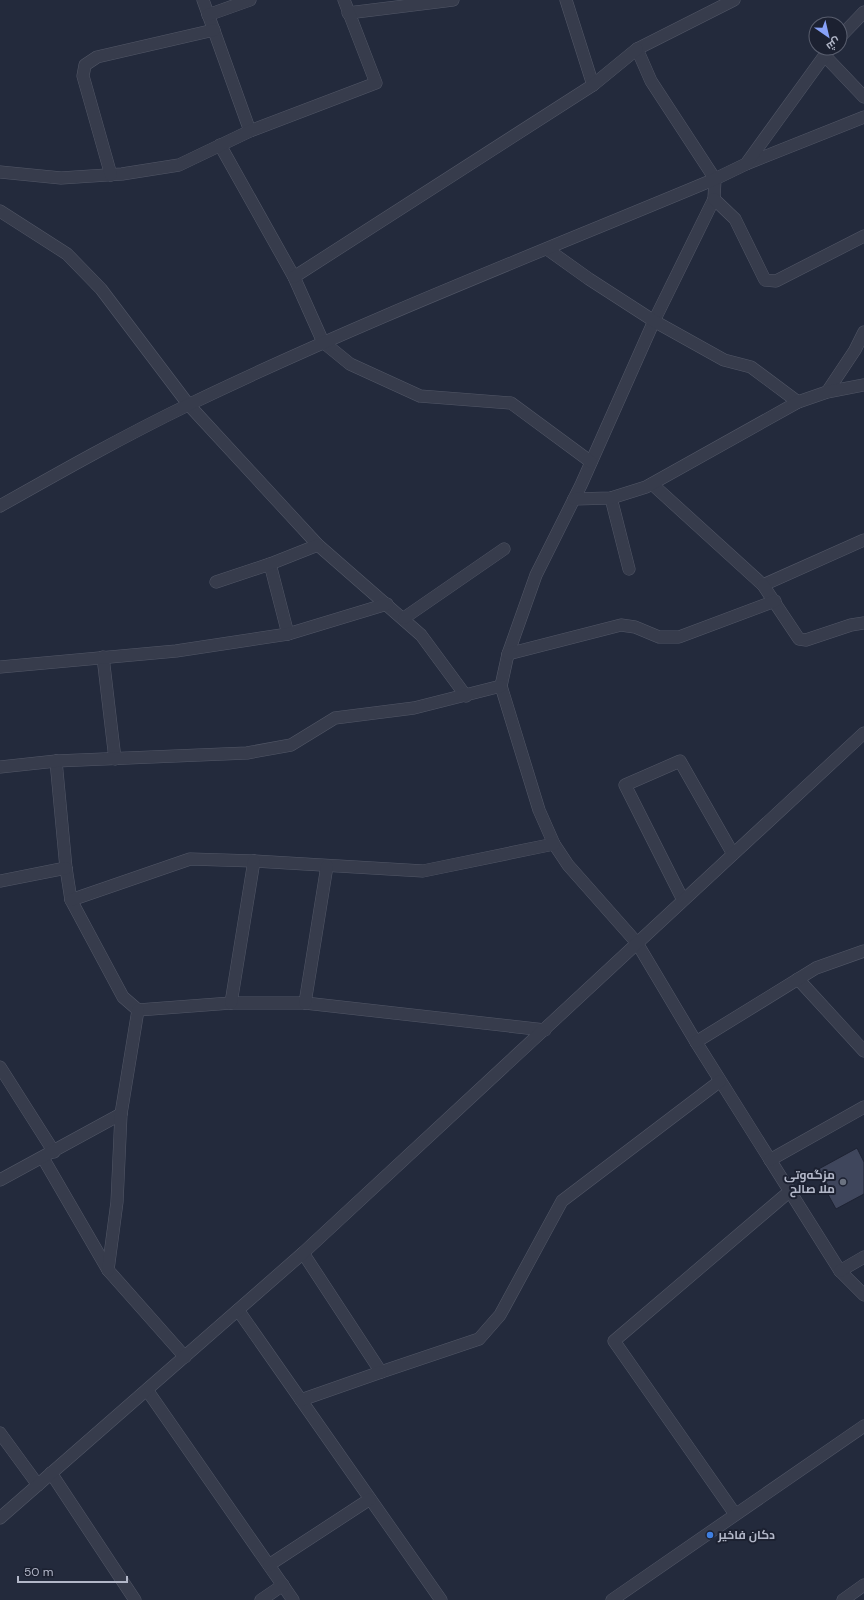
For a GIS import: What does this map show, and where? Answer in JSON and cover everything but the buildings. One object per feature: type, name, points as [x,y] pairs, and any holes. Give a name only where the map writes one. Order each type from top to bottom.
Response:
[{"type":"street","points":[[203,0],[250,131]]},
{"type":"street","points":[[208,15],[250,0]]},
{"type":"street","points":[[0,172],[61,178],[111,175],[180,165],[250,131],[376,83],[344,0]]},
{"type":"street","points":[[348,13],[453,0]]},
{"type":"street","points":[[566,0],[592,84]]},
{"type":"street","points":[[294,277],[592,84],[637,50],[734,0]]},
{"type":"street","points":[[848,29],[864,12]]},
{"type":"street","points":[[111,175],[83,76],[85,65],[97,57],[214,30]]},
{"type":"street","points":[[637,50],[651,81],[714,179],[714,199],[654,321],[574,499],[536,575],[508,654],[500,686],[539,810],[554,844],[568,865],[637,943],[720,1081],[840,1271],[864,1295]]},
{"type":"street","points":[[746,164],[825,56]]},
{"type":"street","points":[[831,56],[864,97]]},
{"type":"street","points":[[0,506],[130,433],[188,404],[323,342],[714,179],[746,164],[864,117]]},
{"type":"street","points":[[220,145],[294,277],[323,342],[350,364],[420,396],[511,403],[591,462]]},
{"type":"street","points":[[714,199],[735,219],[765,280],[776,281],[864,236]]},
{"type":"street","points":[[0,211],[67,254],[101,289],[188,404],[318,545],[421,634],[466,696]]},
{"type":"street","points":[[547,249],[654,321],[724,360],[751,367],[798,402]]},
{"type":"street","points":[[827,392],[855,350],[864,332]]},
{"type":"street","points":[[574,499],[611,498],[652,484],[798,402],[827,392],[864,385]]},
{"type":"street","points":[[652,484],[763,585],[775,601],[798,639],[806,640],[851,624],[864,623]]},
{"type":"street","points":[[611,498],[629,569]]},
{"type":"street","points":[[763,585],[864,540]]},
{"type":"street","points":[[216,582],[270,564],[318,545]]},
{"type":"street","points":[[404,618],[504,549]]},
{"type":"street","points":[[270,564],[288,634]]},
{"type":"street","points":[[508,654],[621,625],[634,627],[659,637],[679,637],[775,601]]},
{"type":"street","points":[[0,667],[176,651],[288,634],[387,604]]},
{"type":"street","points":[[103,657],[114,759]]},
{"type":"street","points":[[0,767],[56,761],[247,753],[291,745],[335,718],[414,708],[466,696],[500,686]]},
{"type":"street","points":[[0,1518],[303,1253],[864,733]]},
{"type":"street","points":[[56,761],[66,868],[71,900],[123,997],[138,1010],[231,1003],[305,1003],[545,1030]]},
{"type":"street","points":[[683,900],[625,785],[680,761],[733,854]]},
{"type":"street","points":[[71,900],[190,859],[254,861],[423,871],[554,844]]},
{"type":"street","points":[[231,1003],[254,861]]},
{"type":"street","points":[[305,1003],[327,866]]},
{"type":"street","points":[[0,881],[66,868]]},
{"type":"street","points":[[696,1042],[816,968],[864,951]]},
{"type":"street","points":[[798,979],[864,1051]]},
{"type":"street","points":[[108,1270],[117,1202],[121,1114],[138,1010]]},
{"type":"street","points":[[0,1067],[108,1270],[184,1357]]},
{"type":"street","points":[[301,1400],[479,1339],[500,1315],[562,1201],[720,1081]]},
{"type":"street","points":[[770,1160],[864,1107]]},
{"type":"street","points":[[0,1180],[121,1114]]},
{"type":"street","points":[[735,1514],[614,1341],[790,1191]]},
{"type":"street","points":[[303,1253],[381,1372]]},
{"type":"street","points":[[840,1271],[864,1257]]},
{"type":"street","points":[[238,1310],[441,1600]]},
{"type":"street","points":[[147,1390],[293,1600]]},
{"type":"street","points":[[612,1600],[864,1426]]},
{"type":"street","points":[[0,1433],[38,1485]]},
{"type":"street","points":[[51,1473],[135,1600]]},
{"type":"street","points":[[269,1565],[370,1499]]},
{"type":"street","points":[[261,1600],[282,1585]]},
{"type":"street","points":[[843,1600],[864,1585]]},
{"type":"place","name":"مزگه‌وتی ملا صالح","points":[[843,1182]]},
{"type":"place","name":"دكان فاخیر","points":[[710,1535]]}]
